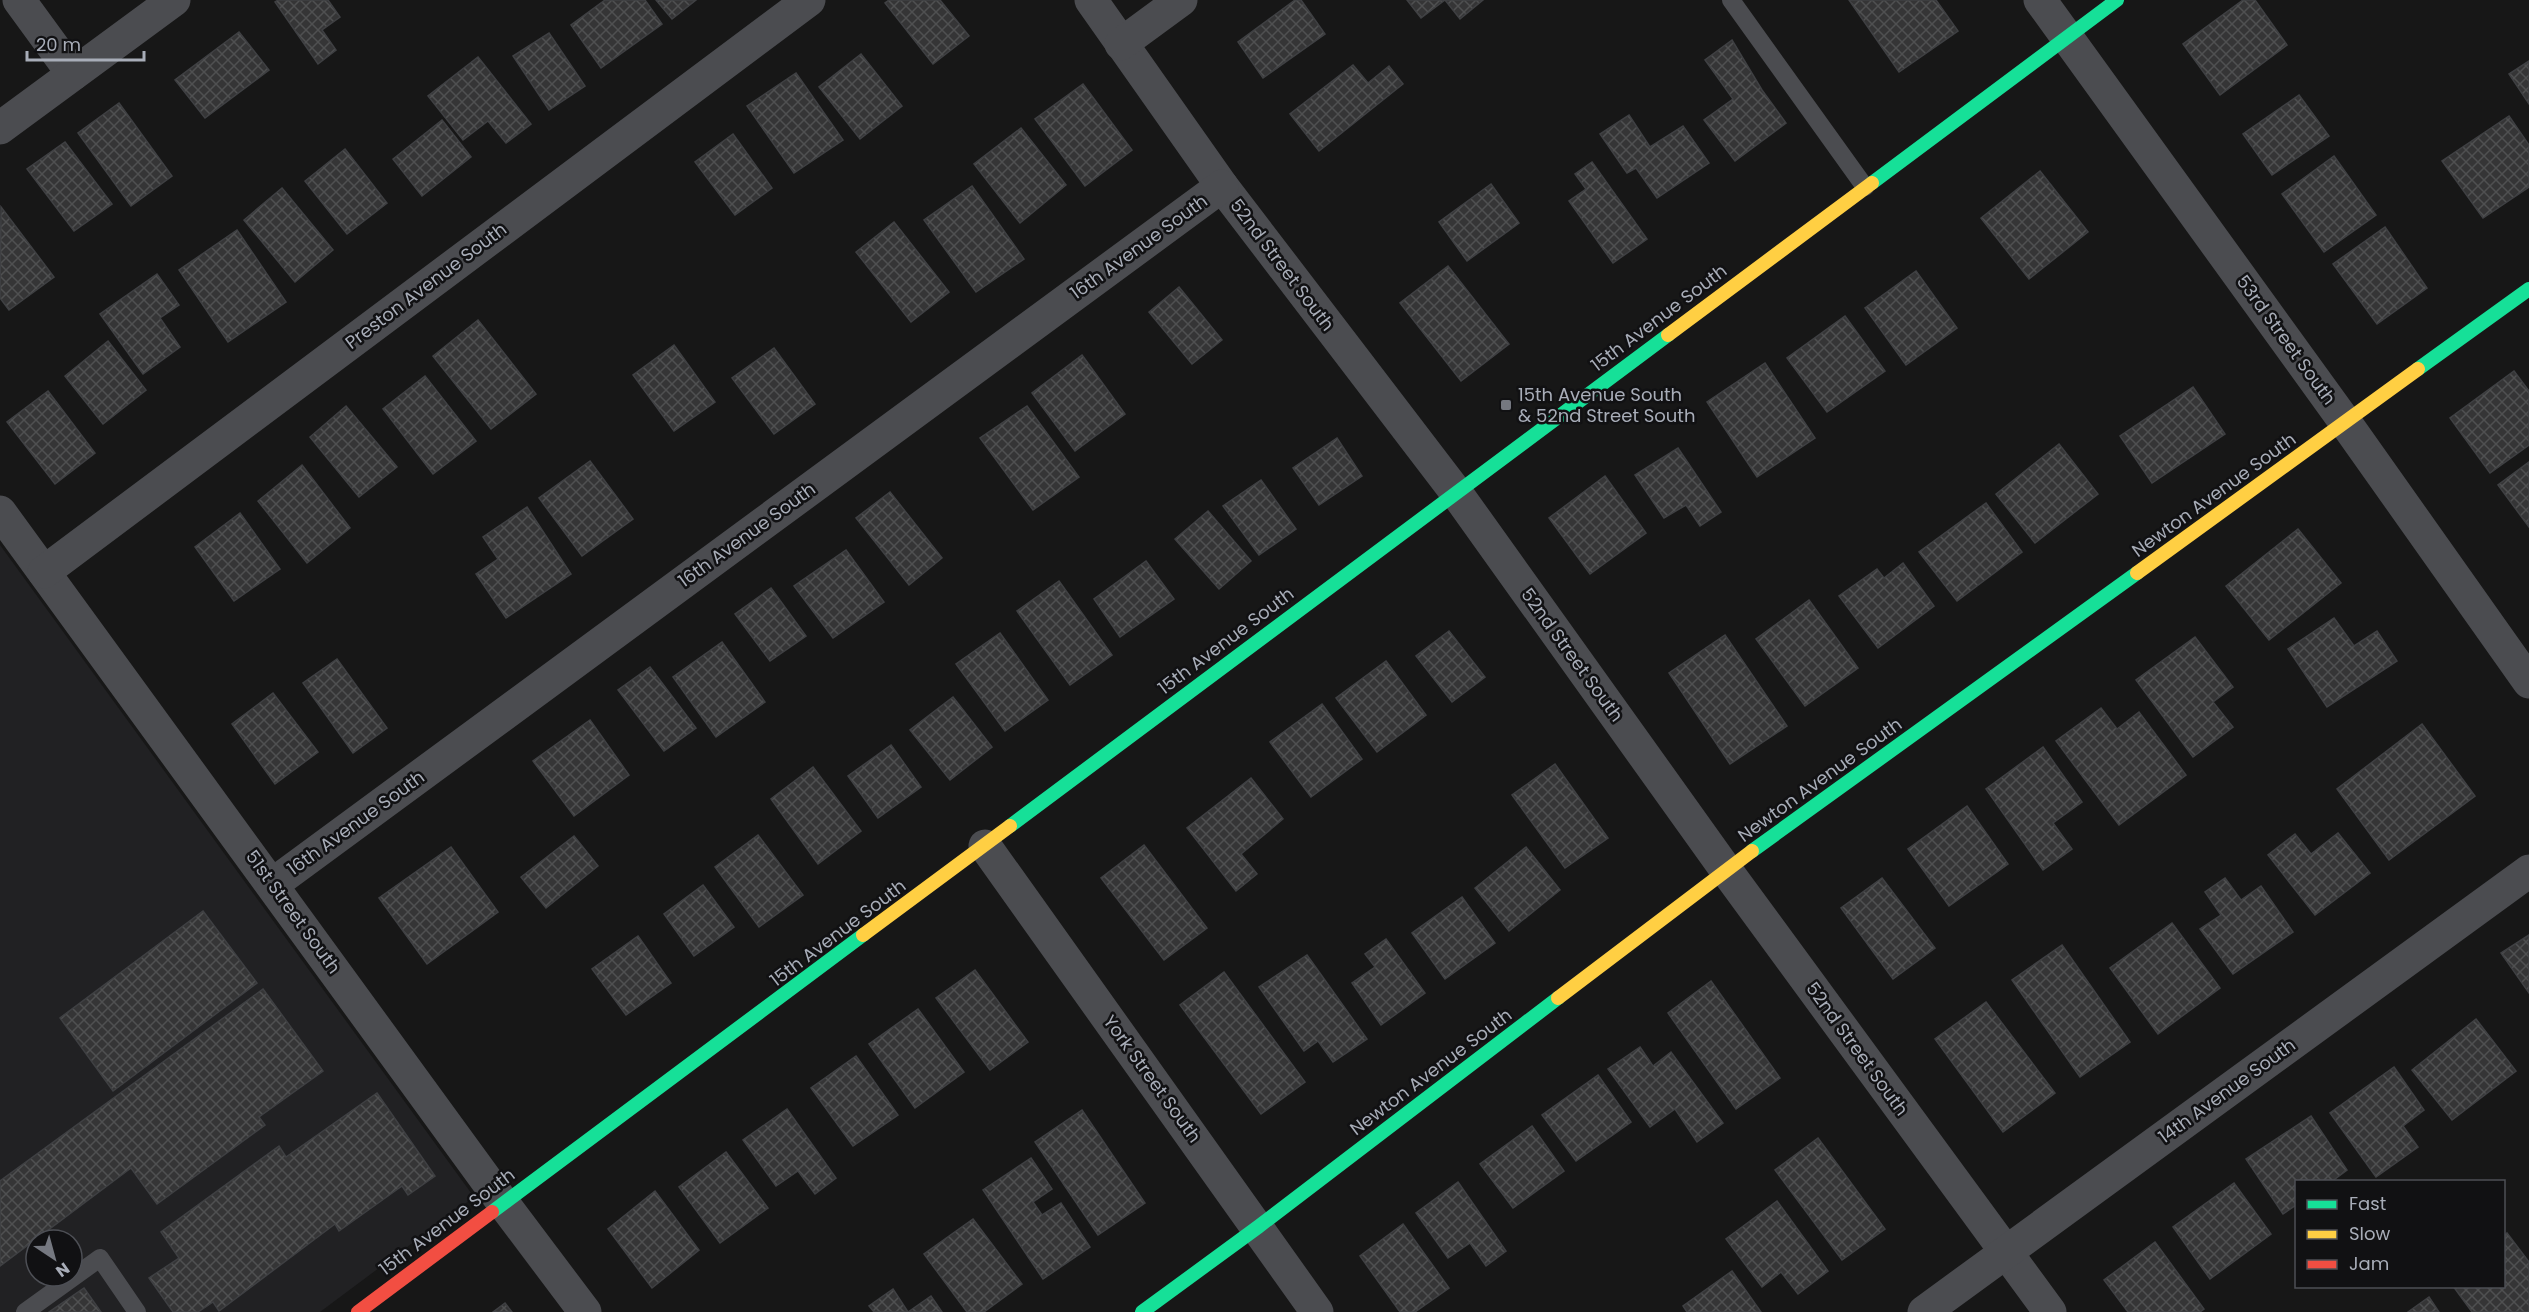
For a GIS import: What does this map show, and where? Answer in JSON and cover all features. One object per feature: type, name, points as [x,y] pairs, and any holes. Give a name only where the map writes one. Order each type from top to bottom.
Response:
[{"type":"street","points":[[19,0],[73,74]]},
{"type":"street","points":[[0,128],[174,0]]},
{"type":"street","name":"Preston Avenue South","points":[[44,572],[808,0]]},
{"type":"street","name":"52nd Street South","points":[[1091,0],[1222,186],[1455,491],[1726,870],[2050,1312]]},
{"type":"street","points":[[1121,44],[1181,0]]},
{"type":"street","name":"53rd Street South","points":[[2040,0],[2345,422],[2529,682]]},
{"type":"street","name":"15th Avenue South","points":[[358,1312],[985,846],[1455,491],[2117,0]]},
{"type":"street","name":"16th Avenue South","points":[[273,884],[1222,186]]},
{"type":"street","name":"Newton Avenue South","points":[[1142,1312],[1258,1227],[1726,870],[2529,289]]},
{"type":"street","name":"51st Street South","points":[[0,512],[503,1203],[585,1312]]},
{"type":"street","name":"York Street South","points":[[985,846],[1317,1312]]},
{"type":"street","name":"14th Avenue South","points":[[1924,1312],[2529,871]]},
{"type":"lane","points":[[1731,0],[1865,187]]},
{"type":"lane","points":[[25,1312],[99,1258],[137,1312]]},
{"type":"shaded area","points":[[0,545],[474,1197],[320,1312],[0,1312]]},
{"type":"building","points":[[278,0],[328,0],[340,17],[322,30],[336,50],[318,64],[275,2]]},
{"type":"building","points":[[605,0],[645,0],[662,24],[601,68],[571,25]]},
{"type":"building","points":[[656,0],[696,0],[672,19]]},
{"type":"building","points":[[889,0],[940,0],[969,36],[933,64],[885,3]]},
{"type":"building","points":[[1295,0],[1301,0],[1325,34],[1263,78],[1238,42]]},
{"type":"building","points":[[1407,0],[1445,0],[1421,18]]},
{"type":"building","points":[[1445,0],[1483,0],[1460,19]]},
{"type":"building","points":[[1849,0],[1936,0],[1958,31],[1899,72]]},
{"type":"building","points":[[2243,0],[2255,0],[2287,45],[2220,95],[2183,44]]},
{"type":"building","points":[[239,32],[269,70],[205,118],[175,80]]},
{"type":"building","points":[[549,33],[585,86],[549,110],[513,56]]},
{"type":"building","points":[[1732,40],[1762,90],[1786,123],[1735,161],[1704,120],[1733,99],[1705,60]]},
{"type":"building","points":[[861,54],[902,106],[860,139],[819,87]]},
{"type":"building","points":[[478,57],[531,124],[506,143],[488,121],[463,140],[428,96]]},
{"type":"building","points":[[2529,61],[2529,104],[2509,74]]},
{"type":"building","points":[[1353,65],[1368,83],[1389,66],[1403,84],[1319,151],[1290,114]]},
{"type":"building","points":[[796,73],[843,140],[794,173],[747,106]]},
{"type":"building","points":[[1083,84],[1132,150],[1085,186],[1035,119]]},
{"type":"building","points":[[2299,95],[2329,136],[2272,175],[2243,134]]},
{"type":"building","points":[[119,103],[172,176],[131,206],[78,133]]},
{"type":"building","points":[[1629,115],[1650,147],[1683,126],[1709,163],[1657,198],[1636,168],[1627,173],[1600,134]]},
{"type":"building","points":[[2509,116],[2529,145],[2529,187],[2483,218],[2442,161]]},
{"type":"building","points":[[442,120],[471,157],[422,196],[393,159]]},
{"type":"building","points":[[1021,128],[1066,185],[1020,223],[974,164]]},
{"type":"building","points":[[733,134],[772,188],[735,215],[695,162]]},
{"type":"building","points":[[65,142],[112,204],[74,231],[27,169]]},
{"type":"building","points":[[345,149],[387,203],[347,234],[305,181]]},
{"type":"building","points":[[2334,156],[2376,215],[2324,252],[2282,194]]},
{"type":"building","points":[[1592,162],[1647,239],[1613,263],[1569,201],[1586,189],[1575,174]]},
{"type":"building","points":[[2040,171],[2088,232],[2029,279],[1981,218]]},
{"type":"building","points":[[1491,184],[1519,223],[1467,261],[1439,222]]},
{"type":"building","points":[[972,186],[1024,259],[976,292],[924,220]]},
{"type":"building","points":[[282,188],[333,250],[295,282],[244,220]]},
{"type":"building","points":[[1,207],[54,277],[9,310],[0,298]]},
{"type":"building","points":[[894,222],[949,292],[911,322],[856,252]]},
{"type":"building","points":[[2385,227],[2427,288],[2377,324],[2333,264]]},
{"type":"building","points":[[237,230],[286,302],[228,342],[179,270]]},
{"type":"building","points":[[1448,266],[1509,344],[1461,381],[1400,303]]},
{"type":"building","points":[[1916,271],[1957,328],[1906,365],[1865,308]]},
{"type":"building","points":[[157,274],[179,305],[160,318],[180,347],[143,374],[100,314]]},
{"type":"building","points":[[1179,287],[1222,340],[1192,364],[1149,312]]},
{"type":"building","points":[[1845,316],[1885,371],[1827,412],[1787,358]]},
{"type":"building","points":[[478,320],[536,394],[491,429],[433,356]]},
{"type":"building","points":[[108,341],[146,390],[103,424],[65,376]]},
{"type":"building","points":[[674,345],[715,402],[674,431],[633,375]]},
{"type":"building","points":[[774,348],[815,404],[774,434],[732,378]]},
{"type":"building","points":[[1082,355],[1125,414],[1075,451],[1032,393]]},
{"type":"building","points":[[1765,363],[1815,438],[1757,477],[1707,402]]},
{"type":"building","points":[[2514,371],[2529,391],[2529,445],[2490,473],[2450,418]]},
{"type":"building","points":[[425,376],[476,441],[433,474],[383,409]]},
{"type":"building","points":[[2193,387],[2225,434],[2152,483],[2120,436]]},
{"type":"building","points":[[48,391],[95,453],[55,484],[7,422]]},
{"type":"building","points":[[346,406],[397,467],[359,497],[310,437]]},
{"type":"building","points":[[1027,406],[1079,477],[1033,510],[980,438]]},
{"type":"building","points":[[1337,438],[1362,476],[1319,505],[1293,468]]},
{"type":"building","points":[[2059,444],[2098,494],[2035,543],[1996,494]]},
{"type":"building","points":[[1678,448],[1721,512],[1700,526],[1686,505],[1664,518],[1635,475]]},
{"type":"building","points":[[590,461],[633,519],[582,556],[539,498]]},
{"type":"building","points":[[2529,462],[2529,527],[2498,485]]},
{"type":"building","points":[[302,465],[350,528],[307,563],[258,501]]},
{"type":"building","points":[[1605,476],[1646,533],[1590,574],[1549,518]]},
{"type":"building","points":[[1261,480],[1296,529],[1259,555],[1223,506]]},
{"type":"building","points":[[890,492],[942,558],[909,585],[856,518]]},
{"type":"building","points":[[1986,503],[2022,552],[1957,601],[1919,552]]},
{"type":"building","points":[[527,507],[571,574],[506,618],[476,574],[498,559],[483,537]]},
{"type":"building","points":[[1208,511],[1251,561],[1219,589],[1175,539]]},
{"type":"building","points":[[240,513],[280,569],[234,601],[195,547]]},
{"type":"building","points":[[2298,529],[2341,583],[2269,640],[2226,586]]},
{"type":"building","points":[[846,550],[884,602],[833,638],[794,586]]},
{"type":"building","points":[[1146,561],[1174,599],[1120,637],[1094,599]]},
{"type":"building","points":[[1903,563],[1934,606],[1878,648],[1839,596],[1877,569],[1884,578]]},
{"type":"building","points":[[1059,581],[1112,655],[1070,685],[1017,611]]},
{"type":"building","points":[[771,588],[806,636],[770,661],[735,614]]},
{"type":"building","points":[[1809,600],[1858,668],[1805,706],[1756,639]]},
{"type":"building","points":[[2334,618],[2354,646],[2377,631],[2397,661],[2327,707],[2288,649]]},
{"type":"building","points":[[1449,631],[1485,677],[1452,702],[1416,656]]},
{"type":"building","points":[[1000,633],[1048,700],[1005,731],[956,664]]},
{"type":"building","points":[[1725,635],[1787,726],[1730,764],[1669,673]]},
{"type":"building","points":[[2195,637],[2233,687],[2213,702],[2233,727],[2193,757],[2136,680]]},
{"type":"building","points":[[722,642],[765,702],[716,737],[673,677]]},
{"type":"building","points":[[337,659],[387,728],[353,753],[303,683]]},
{"type":"building","points":[[1386,661],[1426,715],[1377,752],[1336,698]]},
{"type":"building","points":[[650,667],[696,728],[664,751],[618,690]]},
{"type":"building","points":[[273,693],[318,752],[275,784],[232,724]]},
{"type":"building","points":[[953,697],[992,747],[950,780],[910,730]]},
{"type":"building","points":[[1322,704],[1362,759],[1311,797],[1270,742]]},
{"type":"building","points":[[2101,708],[2117,729],[2139,712],[2186,775],[2119,825],[2056,741]]},
{"type":"building","points":[[590,720],[629,775],[574,816],[533,761]]},
{"type":"building","points":[[2422,724],[2475,796],[2389,860],[2337,789]]},
{"type":"building","points":[[891,745],[921,787],[878,818],[848,776]]},
{"type":"building","points":[[2043,747],[2082,802],[2053,823],[2072,849],[2043,870],[1986,789]]},
{"type":"building","points":[[1555,764],[1608,838],[1565,868],[1512,795]]},
{"type":"building","points":[[813,767],[861,831],[818,864],[771,799]]},
{"type":"building","points":[[1251,778],[1283,819],[1241,854],[1257,874],[1236,891],[1187,828]]},
{"type":"building","points":[[1967,806],[2008,864],[1949,906],[1908,849]]},
{"type":"building","points":[[2338,833],[2370,873],[2315,915],[2268,855],[2295,834],[2311,854]]},
{"type":"building","points":[[758,835],[803,895],[759,927],[715,867]]},
{"type":"building","points":[[574,836],[598,866],[546,908],[521,877]]},
{"type":"building","points":[[1144,845],[1207,928],[1164,960],[1101,878]]},
{"type":"building","points":[[451,847],[498,912],[427,964],[379,898]]},
{"type":"building","points":[[1526,847],[1560,890],[1509,931],[1475,888]]},
{"type":"building","points":[[1882,878],[1935,948],[1893,979],[1841,908]]},
{"type":"building","points":[[2225,878],[2241,900],[2261,886],[2293,932],[2233,974],[2200,929],[2221,915],[2205,892]]},
{"type":"building","points":[[703,885],[734,927],[694,956],[664,914]]},
{"type":"building","points":[[1462,897],[1495,943],[1445,979],[1412,933]]},
{"type":"building","points":[[203,911],[257,983],[113,1091],[60,1018]]},
{"type":"building","points":[[2172,923],[2220,988],[2158,1034],[2110,968]]},
{"type":"building","points":[[2529,935],[2529,993],[2501,953]]},
{"type":"building","points":[[638,936],[671,983],[626,1015],[592,969]]},
{"type":"building","points":[[1386,939],[1425,993],[1381,1025],[1352,983],[1375,967],[1365,954]]},
{"type":"building","points":[[2062,945],[2130,1042],[2080,1077],[2012,980]]},
{"type":"building","points":[[1307,955],[1367,1039],[1333,1062],[1318,1041],[1304,1051],[1259,987]]},
{"type":"building","points":[[975,970],[1028,1042],[990,1070],[936,998]]},
{"type":"building","points":[[1224,972],[1305,1082],[1261,1114],[1180,1005]]},
{"type":"building","points":[[1711,981],[1780,1078],[1736,1109],[1668,1013]]},
{"type":"building","points":[[263,989],[323,1071],[259,1117],[265,1125],[157,1204],[131,1168],[51,1228],[24,1228],[24,1248],[0,1266],[0,1181]]},
{"type":"building","points":[[1986,1002],[2055,1093],[2003,1132],[1935,1039]]},
{"type":"building","points":[[918,1009],[964,1072],[915,1108],[869,1044]]},
{"type":"building","points":[[2476,1019],[2516,1071],[2452,1120],[2412,1070]]},
{"type":"building","points":[[1640,1047],[1653,1066],[1671,1052],[1723,1123],[1697,1142],[1675,1109],[1650,1127],[1608,1069]]},
{"type":"building","points":[[856,1056],[898,1115],[853,1146],[811,1088]]},
{"type":"building","points":[[2394,1067],[2424,1110],[2403,1126],[2418,1147],[2376,1177],[2330,1113]]},
{"type":"building","points":[[1598,1075],[1631,1122],[1576,1161],[1542,1115]]},
{"type":"building","points":[[377,1093],[435,1176],[408,1195],[402,1186],[339,1231],[335,1224],[219,1311],[213,1302],[198,1312],[173,1312],[149,1278],[179,1258],[161,1232],[279,1146],[286,1157]]},
{"type":"building","points":[[787,1109],[836,1178],[815,1194],[798,1171],[776,1186],[743,1140]]},
{"type":"building","points":[[1082,1110],[1145,1203],[1098,1235],[1035,1142]]},
{"type":"building","points":[[2311,1116],[2347,1170],[2334,1180],[2295,1180],[2295,1206],[2283,1214],[2246,1159]]},
{"type":"building","points":[[1532,1126],[1564,1171],[1513,1208],[1480,1164]]},
{"type":"building","points":[[1818,1138],[1885,1229],[1842,1260],[1775,1170]]},
{"type":"building","points":[[726,1152],[768,1208],[720,1243],[679,1187]]},
{"type":"building","points":[[1031,1158],[1052,1189],[1033,1202],[1042,1215],[1061,1203],[1090,1247],[1043,1279],[983,1190]]},
{"type":"building","points":[[1458,1182],[1506,1251],[1486,1266],[1470,1243],[1448,1258],[1416,1213]]},
{"type":"building","points":[[2234,1183],[2271,1234],[2210,1279],[2173,1227]]},
{"type":"building","points":[[655,1191],[699,1250],[652,1288],[608,1229]]},
{"type":"building","points":[[1777,1201],[1828,1271],[1798,1294],[1781,1272],[1762,1287],[1726,1239]]},
{"type":"building","points":[[973,1219],[1022,1284],[984,1312],[967,1312],[924,1254]]},
{"type":"building","points":[[1403,1224],[1449,1288],[1415,1312],[1400,1312],[1360,1256]]},
{"type":"building","points":[[2507,1233],[2529,1262],[2529,1312],[2472,1312],[2454,1288],[2505,1288],[2505,1235]]},
{"type":"building","points":[[2155,1242],[2204,1309],[2200,1312],[2128,1312],[2104,1280]]},
{"type":"building","points":[[1732,1271],[1761,1312],[1687,1312],[1683,1306]]},
{"type":"building","points":[[84,1288],[101,1312],[49,1312]]},
{"type":"building","points":[[893,1289],[908,1312],[874,1312],[869,1306]]},
{"type":"building","points":[[931,1296],[942,1312],[908,1312]]},
{"type":"building","points":[[2429,1297],[2439,1312],[2408,1312]]},
{"type":"building","points":[[505,1303],[512,1312],[493,1312]]},
{"type":"traffic: fast","points":[[1872,183],[2117,0]]},
{"type":"traffic: fast","points":[[2418,369],[2529,289]]},
{"type":"traffic: fast","points":[[1010,826],[1668,335]]},
{"type":"traffic: fast","points":[[1752,851],[2137,573]]},
{"type":"traffic: fast","points":[[492,1212],[863,935]]},
{"type":"traffic: fast","points":[[1142,1312],[1258,1227],[1558,998]]},
{"type":"traffic: slow","points":[[1668,335],[1872,183]]},
{"type":"traffic: slow","points":[[2137,573],[2418,369]]},
{"type":"traffic: slow","points":[[863,935],[1010,826]]},
{"type":"traffic: slow","points":[[1558,998],[1752,851]]},
{"type":"traffic: jam","points":[[358,1312],[492,1212]]},
{"type":"place","name":"15th Avenue South & 52nd Street South","points":[[1506,405]]}]
